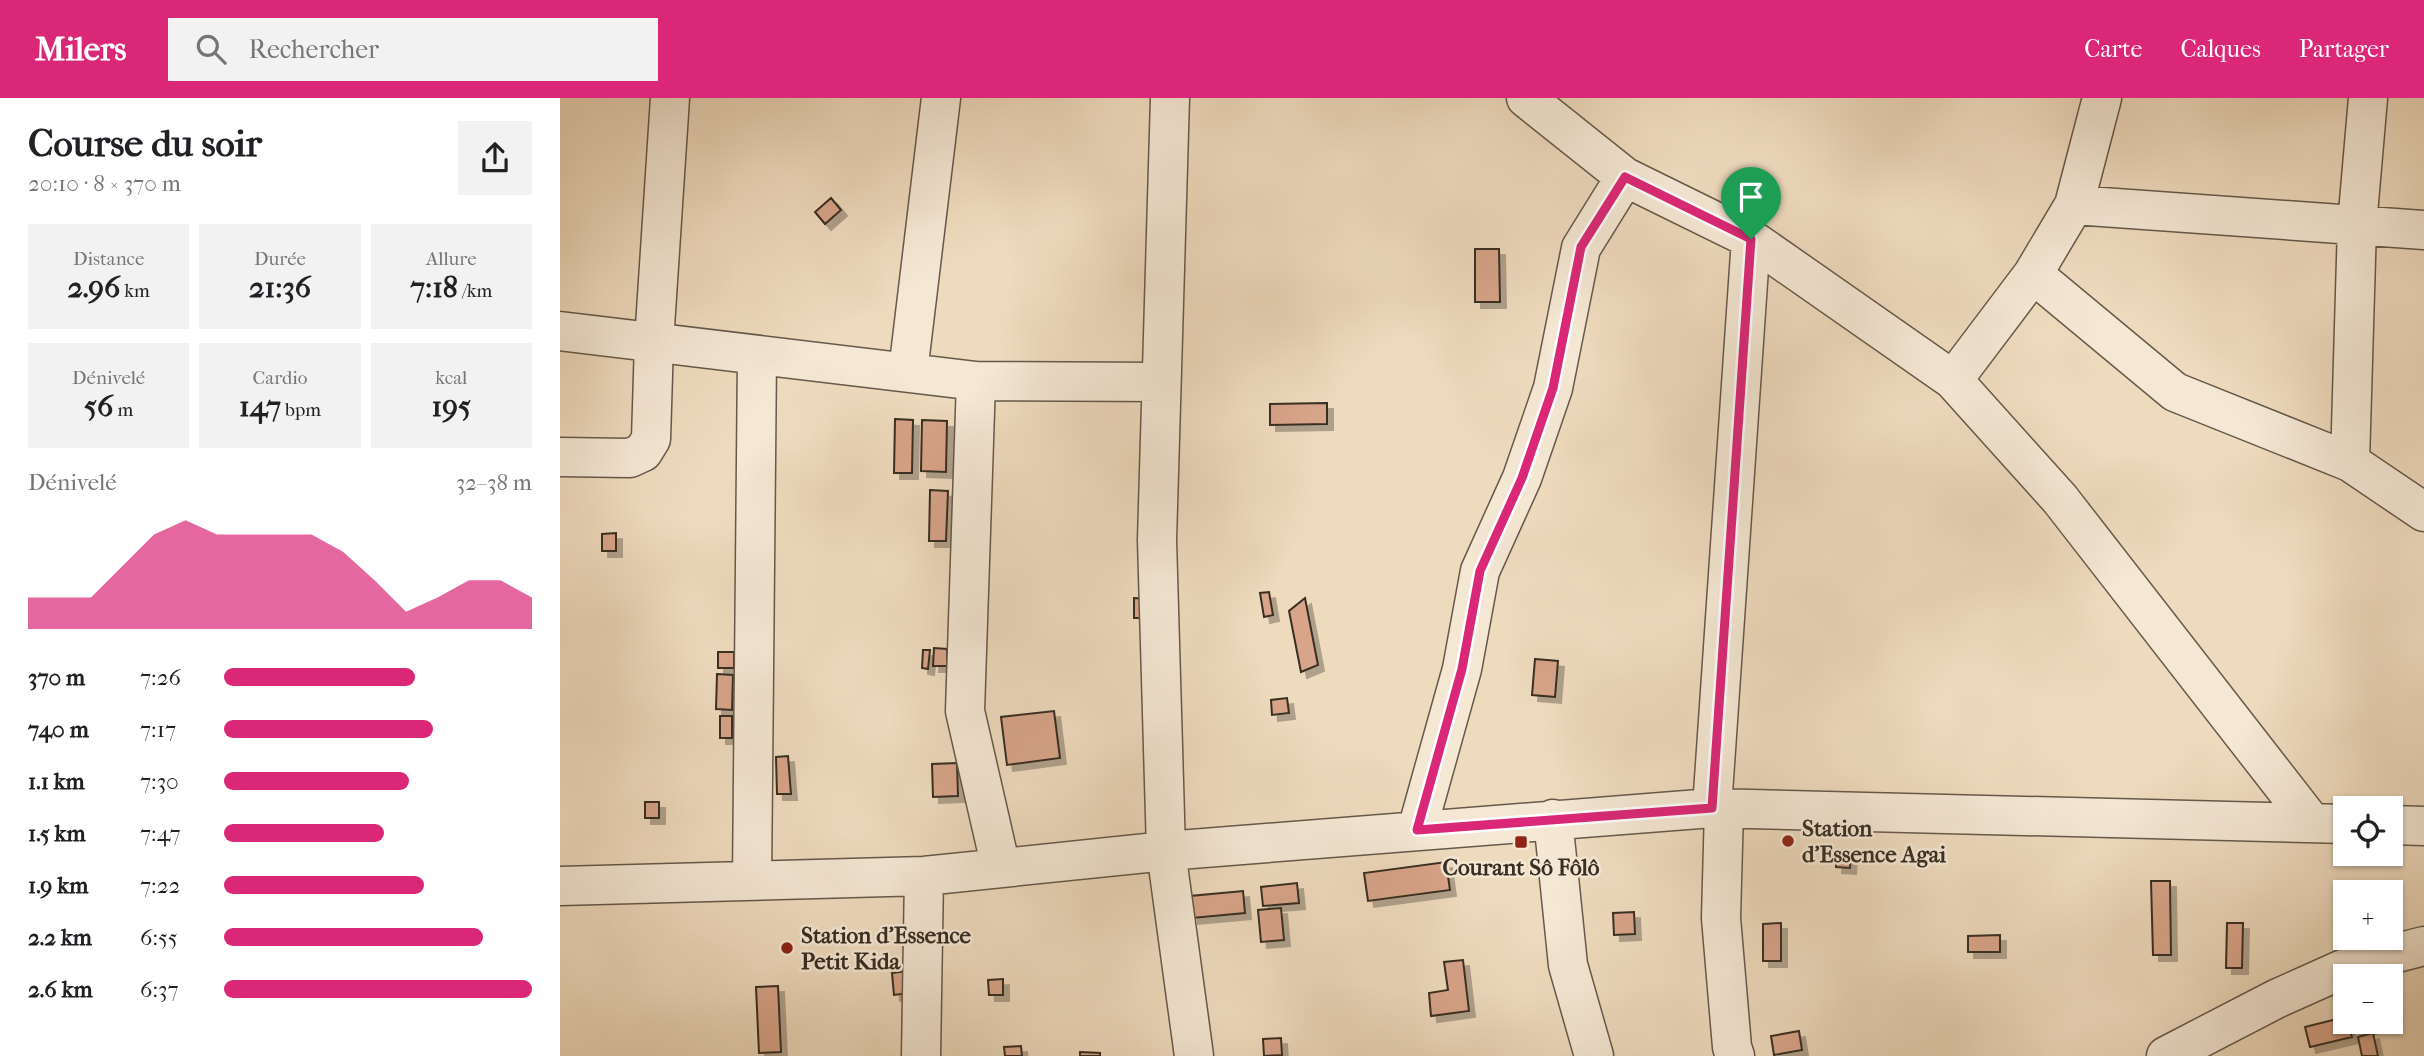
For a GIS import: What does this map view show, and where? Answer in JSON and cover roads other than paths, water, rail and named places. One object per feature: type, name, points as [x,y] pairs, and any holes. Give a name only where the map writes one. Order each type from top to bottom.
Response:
[{"type":"street","points":[[560,457],[630,458],[643,452],[651,439],[654,342],[670,98]]},
{"type":"street","points":[[908,372],[941,98]]},
{"type":"street","points":[[1170,98],[1157,540],[1166,851],[1194,1056]]},
{"type":"street","points":[[1526,98],[1625,177],[1751,239],[1953,380],[2060,499],[2329,824]]},
{"type":"street","points":[[1953,380],[2033,274],[2074,205],[2102,98]]},
{"type":"street","points":[[2350,462],[2357,225],[2368,98]]},
{"type":"street","points":[[1417,830],[1462,669],[1480,571],[1522,478],[1553,388],[1581,247],[1625,177]]},
{"type":"street","points":[[2074,205],[2424,230]]},
{"type":"street","points":[[1735,1056],[1721,918],[1718,809],[1751,239]]},
{"type":"street","points":[[2033,274],[2175,392],[2350,462],[2424,512]]},
{"type":"street","points":[[560,331],[976,381],[1161,382]]},
{"type":"street","points":[[752,881],[757,355]]},
{"type":"street","points":[[976,381],[965,712],[1001,868]]},
{"type":"street","points":[[560,886],[924,876],[1166,851],[1552,819],[1718,809],[2329,824]]},
{"type":"street","points":[[1552,819],[1568,965],[1594,1056]]},
{"type":"street","points":[[2403,825],[2424,826]]},
{"type":"street","points":[[921,1056],[924,876]]},
{"type":"street","points":[[2165,1056],[2276,999],[2354,964],[2424,946]]},
{"type":"place","name":"Station d'Essence Agai","points":[[1788,841]]},
{"type":"place","name":"Courant Sô Fôlô","points":[[1521,842]]},
{"type":"place","name":"Station d'Essence Petit Kida","points":[[787,948]]}]
